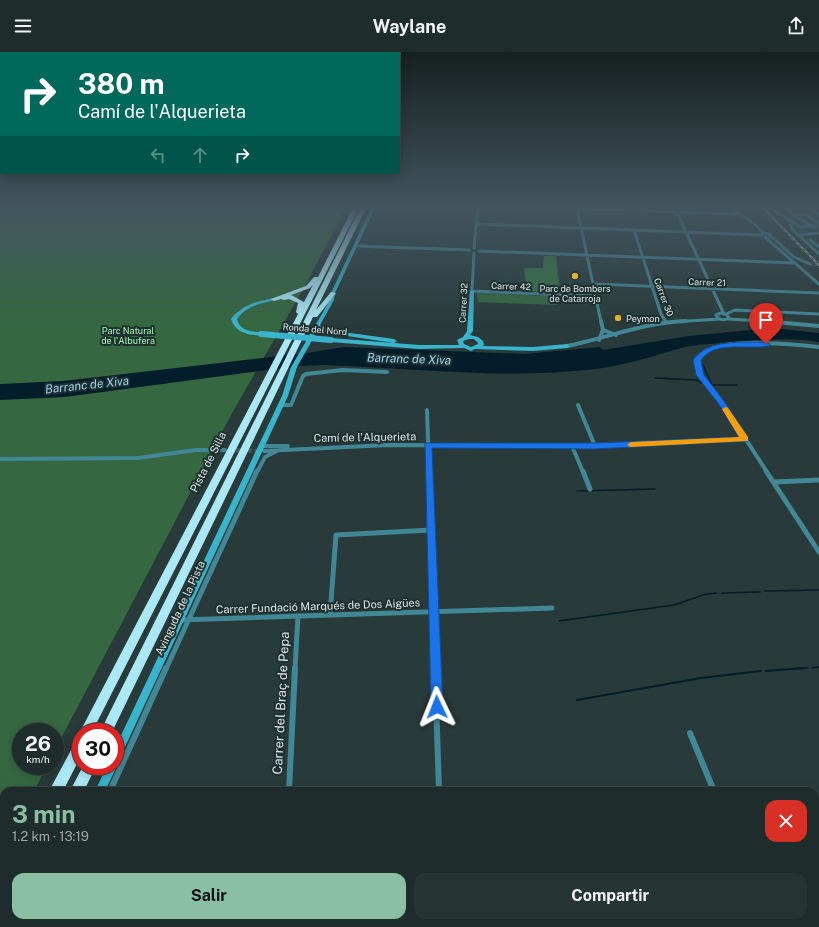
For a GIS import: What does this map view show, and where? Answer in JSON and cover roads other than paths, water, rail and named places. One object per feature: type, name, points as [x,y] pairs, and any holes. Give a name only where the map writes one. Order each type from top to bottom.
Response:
[{"type":"highway","name":"Pista de Silla","points":[[91,723],[336,247]]},
{"type":"highway","points":[[110,723],[344,247]]},
{"type":"highway","points":[[274,299],[308,287],[324,269]]},
{"type":"highway","points":[[307,324],[314,319],[333,293]]},
{"type":"highway","points":[[274,299],[290,297],[301,302],[294,327]]},
{"type":"highway","points":[[58,787],[72,760]]},
{"type":"highway","points":[[79,787],[85,775]]},
{"type":"street","name":"Avinguda de la Pista","points":[[236,509],[249,472],[263,448],[281,405],[294,367],[332,300],[333,293],[355,247]]},
{"type":"street","points":[[379,247],[469,250],[474,248],[479,251]]},
{"type":"street","points":[[586,247],[603,330],[599,340]]},
{"type":"street","name":"Carrer 30","points":[[639,247],[661,314],[666,322]]},
{"type":"street","points":[[693,247],[723,314]]},
{"type":"street","points":[[778,247],[819,284]]},
{"type":"street","points":[[785,247],[796,259],[810,264]]},
{"type":"street","points":[[810,247],[819,256]]},
{"type":"street","points":[[469,250],[474,253],[479,251],[794,263]]},
{"type":"street","points":[[817,250],[819,256]]},
{"type":"street","name":"Carrer 32","points":[[466,337],[470,330],[474,253]]},
{"type":"street","name":"Carrer 21","points":[[594,284],[819,293]]},
{"type":"street","name":"Carrer 42","points":[[472,291],[596,296]]},
{"type":"street","name":"Ronda del Nord","points":[[274,299],[245,309],[238,314],[234,320],[236,326],[261,334],[331,340],[440,348],[461,344],[471,349],[479,346]]},
{"type":"street","points":[[723,314],[735,310],[819,314]]},
{"type":"street","points":[[568,346],[599,340],[637,328],[666,322],[711,318],[735,310]]},
{"type":"street","points":[[723,314],[750,320],[819,326]]},
{"type":"street","points":[[318,326],[327,331],[440,348]]},
{"type":"street","points":[[479,346],[501,349],[533,349],[601,343],[637,328]]},
{"type":"street","name":"Carrer 32","points":[[470,330],[476,338],[479,346]]},
{"type":"street","points":[[603,330],[616,335]]},
{"type":"street","points":[[461,344],[466,337],[476,338]]},
{"type":"street","points":[[819,347],[787,344],[730,345],[711,348],[699,357],[697,363],[700,375],[721,402],[819,552]]},
{"type":"street","points":[[281,405],[291,405],[303,376],[306,374],[343,370],[388,372]]},
{"type":"street","points":[[578,405],[595,446]]},
{"type":"street","points":[[427,410],[439,787]]},
{"type":"street","name":"Camí de l'Alquerieta","points":[[263,448],[285,449],[304,447],[428,445],[595,446],[745,439]]},
{"type":"street","name":"Camí de l'Alquerieta","points":[[263,448],[293,446],[304,447]]},
{"type":"street","points":[[572,446],[590,489]]},
{"type":"street","name":"Avinguda de la Pista","points":[[124,741],[184,620],[236,509],[264,457],[285,449]]},
{"type":"street","points":[[0,460],[138,458],[196,450],[225,450]]},
{"type":"street","points":[[249,472],[252,481]]},
{"type":"street","points":[[774,482],[819,480]]},
{"type":"street","points":[[330,615],[336,535],[431,530]]},
{"type":"street","name":"Carrer Fundació Marqués de Dos Aigües","points":[[184,620],[552,608]]},
{"type":"street","name":"Carrer del Braç de Pepa","points":[[289,787],[298,616]]},
{"type":"street","name":"Avinguda de la Pista","points":[[112,787],[184,620]]},
{"type":"street","points":[[690,733],[712,787]]},
{"type":"street","points":[[102,787],[108,775]]},
{"type":"water","name":"Barranc de Xiva","points":[[772,328],[819,333],[819,342],[808,340],[776,339],[700,345],[681,348],[611,367],[554,372],[488,373],[357,366],[298,366],[65,397],[0,400],[0,384],[63,381],[306,353],[344,347],[525,354],[600,347],[603,350],[689,336]]},
{"type":"waterway","points":[[703,365],[712,385]]},
{"type":"waterway","points":[[655,378],[696,380],[702,383]]},
{"type":"waterway","points":[[712,385],[737,385]]},
{"type":"waterway","points":[[577,491],[655,489]]},
{"type":"waterway","points":[[765,591],[819,590]]},
{"type":"waterway","points":[[722,593],[760,592]]},
{"type":"waterway","points":[[559,621],[674,605],[706,594],[716,593]]},
{"type":"waterway","points":[[812,668],[819,667]]},
{"type":"waterway","points":[[794,669],[804,668]]},
{"type":"waterway","points":[[794,669],[808,668]]},
{"type":"waterway","points":[[790,669],[794,669]]},
{"type":"waterway","points":[[766,671],[794,669]]},
{"type":"waterway","points":[[577,700],[701,678],[761,671]]},
{"type":"tunnel","points":[[810,264],[819,265]]},
{"type":"tunnel","points":[[230,450],[261,451]]},
{"type":"railway","points":[[801,247],[819,265]]},
{"type":"place","name":"Parc de Bombers de Catarroja","points":[[575,276]]},
{"type":"place","name":"Peymon","points":[[618,318]]},
{"type":"park label","name":"Parc Natural de l'Albufera","points":[[128,336]]}]
